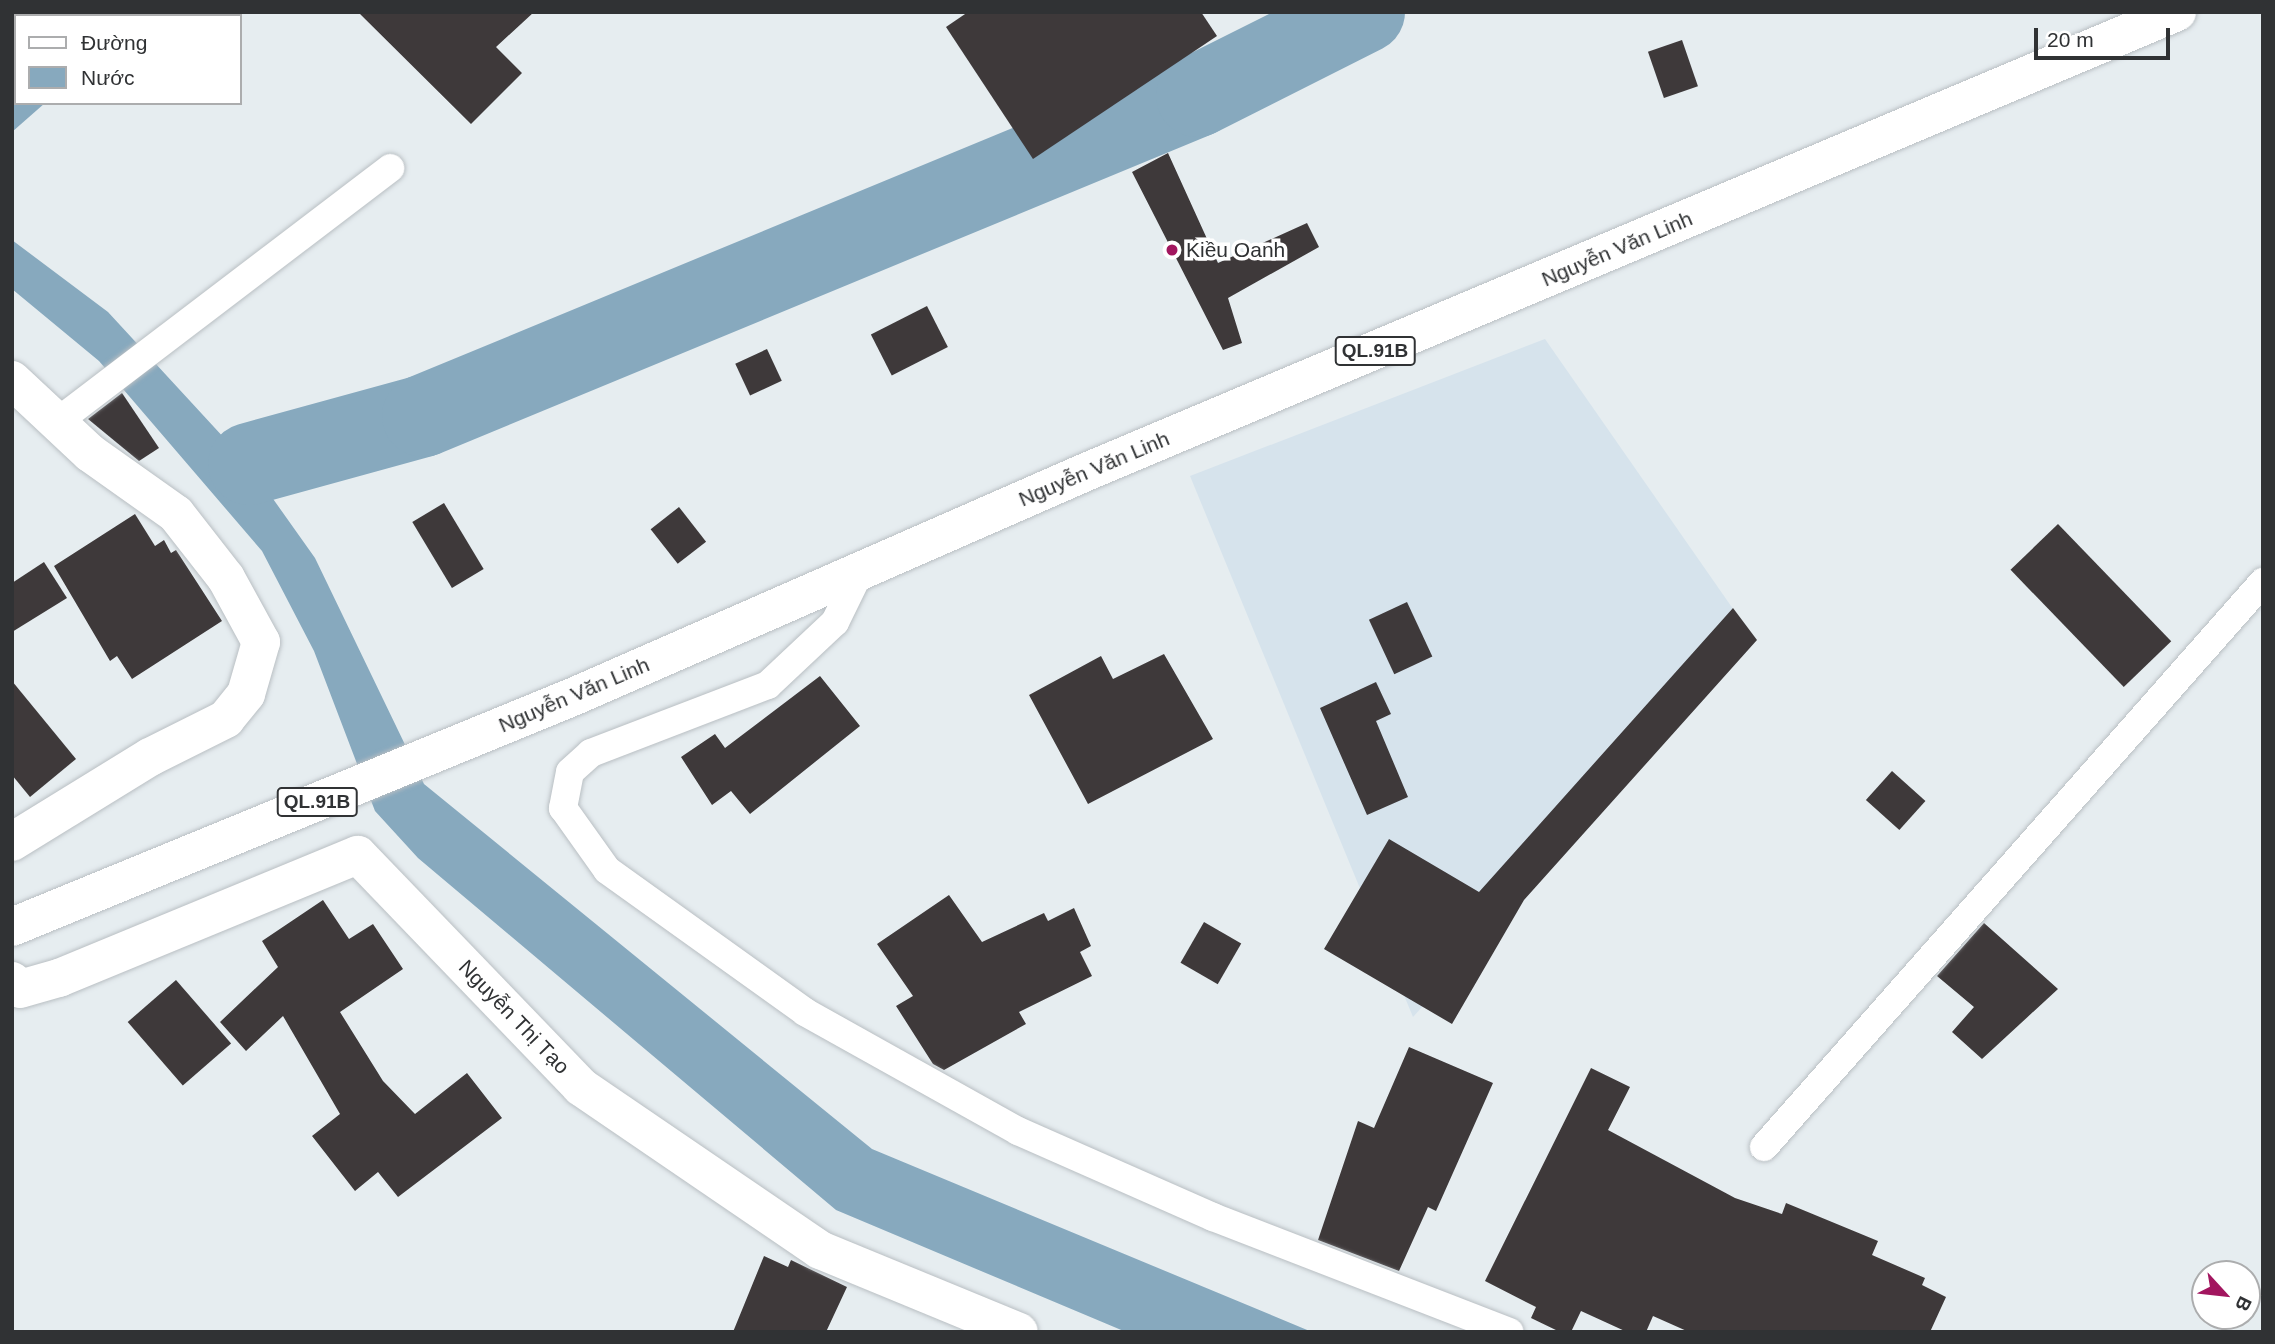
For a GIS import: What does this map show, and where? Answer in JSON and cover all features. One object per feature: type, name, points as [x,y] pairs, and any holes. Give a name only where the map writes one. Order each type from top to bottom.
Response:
[{"type":"main road","name":"Nguyễn Văn Linh","points":[[12,927],[575,696],[861,569],[2177,12]]},
{"type":"main road","points":[[12,380],[57,422],[176,514],[226,578],[261,642],[246,694],[226,719],[150,757],[12,842]]},
{"type":"main road","name":"Nguyễn Thị Tạo","points":[[12,981],[20,989],[59,978],[358,855],[581,1087],[820,1250],[1019,1332]]},
{"type":"lane","points":[[57,422],[390,168]]},
{"type":"lane","points":[[861,569],[835,622],[768,685],[591,753],[570,772],[563,808],[607,870],[805,1012],[1018,1132],[1213,1217],[1509,1332]]},
{"type":"lane","points":[[1764,1147],[2263,582]]},
{"type":"shaded area","points":[[1545,339],[1754,639],[1413,1017],[1190,476]]},
{"type":"water","points":[[14,84],[14,105],[43,105],[12,132]]},
{"type":"water","points":[[12,240],[108,312],[249,465],[315,558],[424,784],[872,1149],[1312,1332],[1126,1332],[836,1210],[418,858],[375,811],[314,651],[262,551],[99,361],[12,289]]},
{"type":"building","points":[[358,12],[534,12],[496,47],[522,73],[471,124]]},
{"type":"building","points":[[968,12],[1201,12],[1217,36],[1033,159],[946,27]]},
{"type":"building","points":[[1682,40],[1698,86],[1664,98],[1648,52]]},
{"type":"building","points":[[1168,153],[1218,263],[1307,223],[1319,247],[1228,298],[1242,343],[1223,350],[1132,172]]},
{"type":"building","points":[[927,306],[948,347],[892,376],[871,335]]},
{"type":"building","points":[[767,349],[782,381],[750,396],[735,364]]},
{"type":"building","points":[[122,393],[159,448],[139,461],[88,419]]},
{"type":"building","points":[[444,503],[484,569],[452,588],[412,522]]},
{"type":"building","points":[[679,507],[706,542],[678,564],[651,529]]},
{"type":"building","points":[[135,514],[155,546],[164,540],[171,553],[176,550],[222,621],[132,679],[117,656],[110,661],[54,566]]},
{"type":"building","points":[[2058,524],[2171,641],[2124,687],[2011,570]]},
{"type":"building","points":[[44,562],[67,598],[12,632],[12,583]]},
{"type":"building","points":[[1407,602],[1432,656],[1394,674],[1369,620]]},
{"type":"building","points":[[1733,608],[1757,640],[1524,900],[1452,1024],[1324,949],[1389,839],[1479,892]]},
{"type":"building","points":[[1164,654],[1213,739],[1088,804],[1029,695],[1101,656],[1113,679]]},
{"type":"building","points":[[820,676],[860,726],[750,814],[731,791],[712,805],[681,757],[715,734],[725,748]]},
{"type":"building","points":[[12,681],[76,759],[30,797],[12,775]]},
{"type":"building","points":[[1376,682],[1391,714],[1376,721],[1408,797],[1367,815],[1320,708]]},
{"type":"building","points":[[1892,771],[1925,801],[1899,830],[1866,800]]},
{"type":"building","points":[[949,895],[982,942],[1044,913],[1048,921],[1074,908],[1091,946],[1080,952],[1092,976],[1019,1012],[1026,1024],[944,1070],[933,1064],[896,1006],[913,996],[877,944]]},
{"type":"building","points":[[323,900],[349,939],[373,924],[403,969],[340,1012],[383,1081],[415,1114],[467,1073],[502,1118],[398,1197],[378,1172],[355,1191],[312,1136],[340,1114],[283,1016],[246,1051],[220,1022],[278,967],[262,941]]},
{"type":"building","points":[[1204,922],[1241,944],[1218,984],[1180,963]]},
{"type":"building","points":[[1984,923],[2058,989],[1982,1059],[1952,1032],[1974,1007],[1937,976]]},
{"type":"building","points":[[176,980],[231,1043],[183,1085],[128,1022]]},
{"type":"building","points":[[1409,1047],[1493,1083],[1436,1211],[1428,1207],[1399,1271],[1318,1240],[1358,1121],[1374,1128]]},
{"type":"building","points":[[1591,1068],[1630,1087],[1608,1130],[1735,1198],[1782,1214],[1786,1203],[1878,1241],[1872,1255],[1925,1278],[1922,1285],[1946,1297],[1930,1332],[1689,1332],[1653,1316],[1646,1332],[1627,1332],[1581,1311],[1571,1332],[1560,1332],[1531,1318],[1536,1307],[1485,1281]]},
{"type":"building","points":[[764,1256],[788,1267],[791,1260],[847,1287],[826,1332],[733,1332]]},
{"type":"waterway","points":[[249,464],[423,416],[1197,96],[1364,12]]},
{"type":"place","name":"Kiều Oanh","points":[[1172,250]]}]
